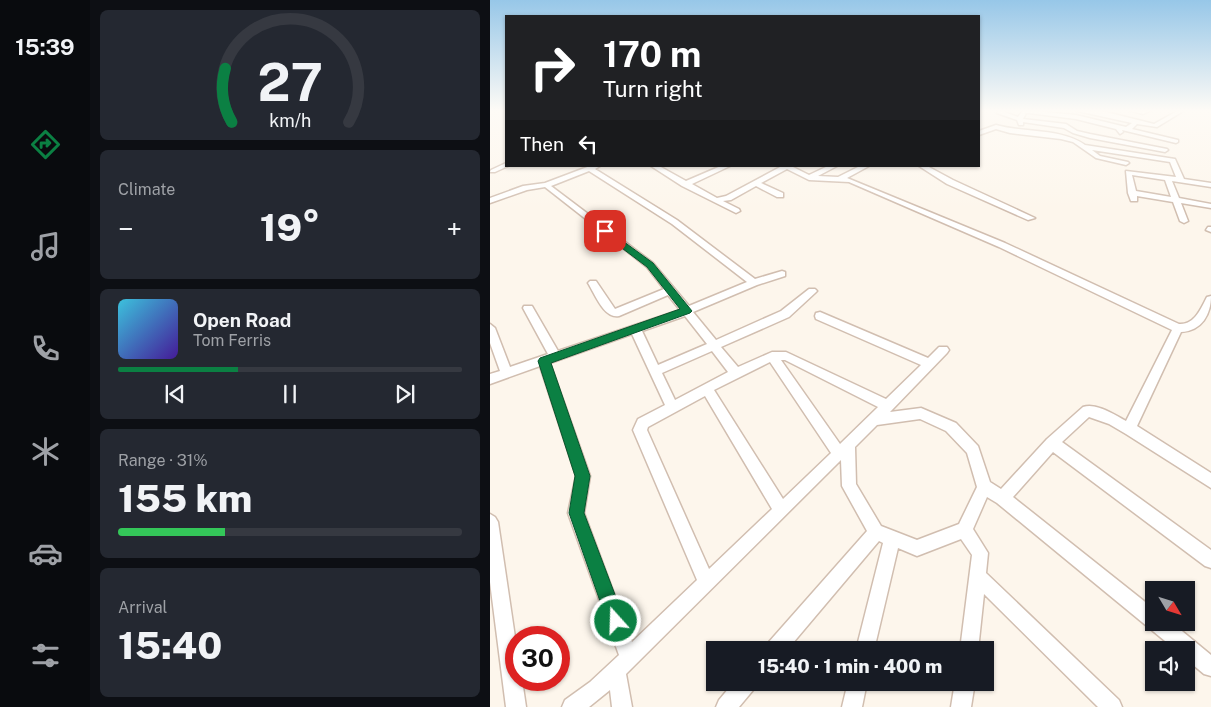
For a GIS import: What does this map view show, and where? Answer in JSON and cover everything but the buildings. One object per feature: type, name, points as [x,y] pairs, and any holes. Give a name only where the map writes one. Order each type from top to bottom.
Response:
[{"type":"street","points":[[1075,143],[1085,147],[1125,154],[1173,160],[1180,180]]},
{"type":"street","points":[[1122,143],[1133,196],[1177,200],[1211,206]]},
{"type":"street","points":[[1132,143],[1165,150]]},
{"type":"street","points":[[1085,147],[1098,157],[1126,164]]},
{"type":"street","points":[[492,171],[505,166]]},
{"type":"street","points":[[656,167],[736,211]]},
{"type":"street","points":[[685,184],[725,167]]},
{"type":"street","points":[[716,200],[728,198],[786,167],[809,178],[841,178],[850,180],[1002,245],[1178,328],[1188,330],[1194,326],[1211,299]]},
{"type":"street","points":[[809,178],[832,167]]},
{"type":"street","points":[[841,178],[864,167]]},
{"type":"street","points":[[924,167],[950,182],[1031,218]]},
{"type":"street","points":[[490,201],[526,188],[546,185],[594,168],[715,250],[754,283]]},
{"type":"street","points":[[1128,172],[1211,185]]},
{"type":"street","points":[[1168,178],[1184,221]]},
{"type":"street","points":[[756,183],[780,196]]},
{"type":"street","points":[[546,185],[650,265],[736,373]]},
{"type":"street","points":[[490,379],[687,311],[754,283],[782,274]]},
{"type":"street","points":[[593,283],[610,311],[615,313],[670,290]]},
{"type":"street","points":[[656,371],[785,314],[812,291]]},
{"type":"street","points":[[528,308],[550,359],[583,476],[576,513],[623,663],[622,707]]},
{"type":"street","points":[[820,316],[930,364]]},
{"type":"street","points":[[490,328],[507,374]]},
{"type":"street","points":[[635,328],[672,407]]},
{"type":"street","points":[[1129,429],[1178,328]]},
{"type":"street","points":[[572,707],[597,688],[623,663],[888,406],[943,350]]},
{"type":"street","points":[[706,582],[640,430],[643,423],[736,373],[772,356],[786,356],[888,406]]},
{"type":"street","points":[[772,356],[844,449],[850,486],[876,532],[917,548],[964,530],[984,487],[973,450],[951,427],[921,412],[873,420]]},
{"type":"street","points":[[707,389],[780,510]]},
{"type":"street","points":[[1002,498],[1052,443],[1087,411],[1098,413],[1129,429],[1211,481]]},
{"type":"street","points":[[1052,443],[1211,560]]},
{"type":"street","points":[[984,487],[1002,498],[1145,614]]},
{"type":"street","points":[[490,522],[516,707]]},
{"type":"street","points":[[964,530],[980,553],[970,641]]},
{"type":"street","points":[[783,641],[876,532]]},
{"type":"street","points":[[868,641],[892,538]]},
{"type":"street","points":[[978,577],[1112,707]]},
{"type":"street","points":[[1166,631],[1211,667]]},
{"type":"street","points":[[726,707],[739,691]]},
{"type":"street","points":[[852,707],[856,691]]},
{"type":"street","points":[[962,707],[964,691]]},
{"type":"route","points":[[605,231],[650,265],[687,311],[544,361],[583,476],[576,513],[616,621]]}]
